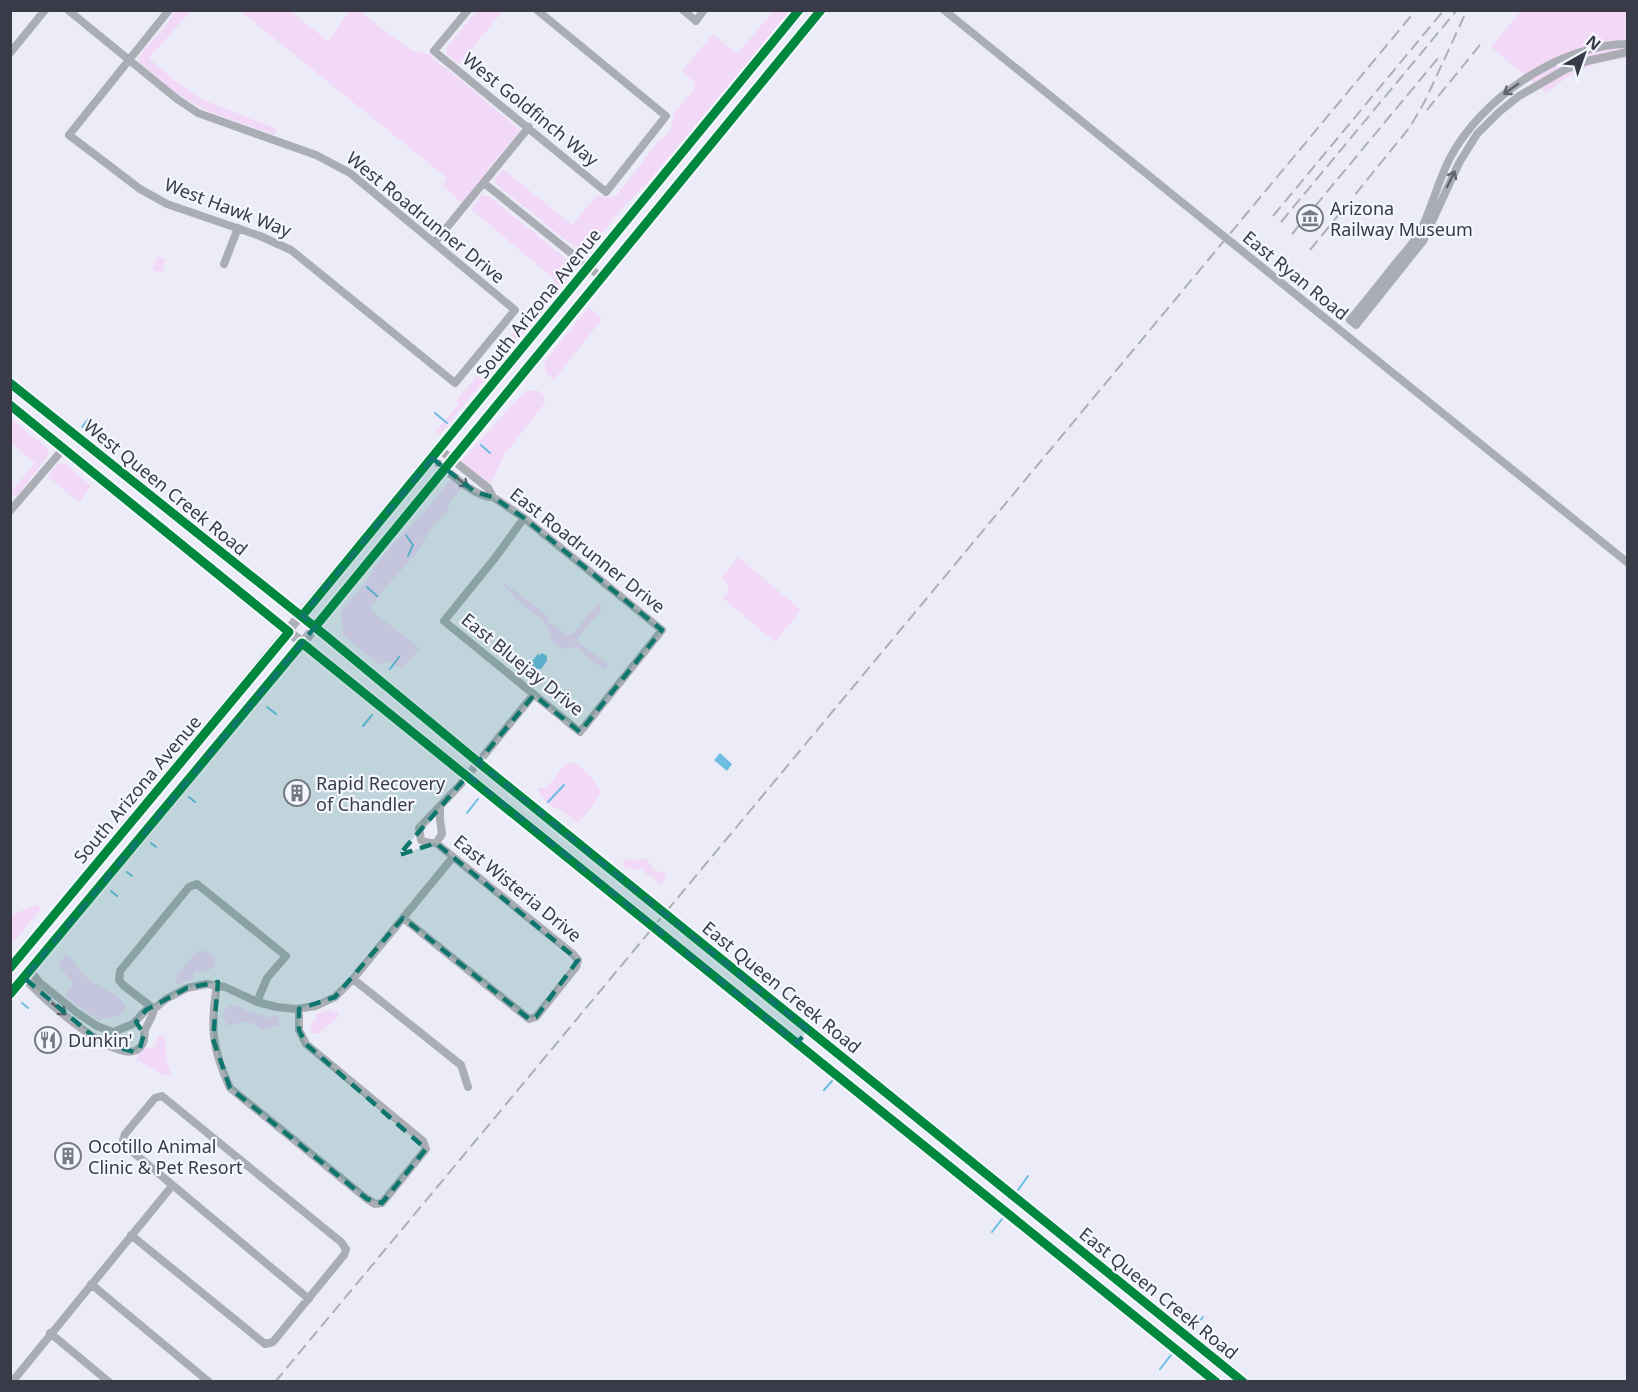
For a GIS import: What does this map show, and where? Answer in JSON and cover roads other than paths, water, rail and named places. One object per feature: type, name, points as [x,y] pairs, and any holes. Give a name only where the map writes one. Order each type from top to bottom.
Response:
[{"type":"main road","name":"South Arizona Avenue","points":[[10,968],[799,10]]},
{"type":"main road","name":"South Arizona Avenue","points":[[10,994],[302,643],[821,10]]},
{"type":"main road","name":"West Queen Creek Road","points":[[10,383],[302,616]]},
{"type":"main road","name":"West Queen Creek Road","points":[[10,405],[289,632]]},
{"type":"main road","name":"East Queen Creek Road","points":[[302,616],[478,762],[1243,1382]]},
{"type":"main road","name":"East Queen Creek Road","points":[[289,632],[1216,1382]]},
{"type":"main road","points":[[155,794],[168,804]]},
{"type":"main road","points":[[797,1043],[808,1030]]},
{"type":"street","points":[[10,53],[45,10]]},
{"type":"street","name":"West Roadrunner Drive","points":[[68,10],[177,99],[198,113],[316,155],[363,183],[515,310]]},
{"type":"street","points":[[129,59],[169,10]]},
{"type":"street","name":"West Goldfinch Way","points":[[468,10],[434,51],[606,192],[666,116],[537,10]]},
{"type":"street","points":[[683,10],[696,21],[704,10]]},
{"type":"street","name":"East Ryan Road","points":[[944,10],[1628,563]]},
{"type":"street","points":[[1628,44],[1582,51],[1512,87],[1491,104],[1469,128],[1450,158],[1432,197],[1421,231],[1353,322],[1428,233],[1440,201],[1459,163],[1478,134],[1498,111],[1566,69],[1587,61],[1628,52]]},
{"type":"street","name":"West Hawk Way","points":[[129,59],[69,135],[140,189],[167,204],[260,236],[298,254],[455,383],[515,310]]},
{"type":"street","points":[[435,242],[529,127]]},
{"type":"street","points":[[483,183],[602,278]]},
{"type":"street","points":[[224,264],[238,228]]},
{"type":"street","points":[[11,508],[64,447]]},
{"type":"street","name":"East Roadrunner Drive","points":[[435,453],[449,464],[475,492],[486,497],[493,497],[524,518],[662,630],[580,732]]},
{"type":"street","name":"East Bluejay Drive","points":[[524,518],[444,621],[580,732]]},
{"type":"street","points":[[436,843],[442,834],[440,807],[534,694]]},
{"type":"street","name":"East Wisteria Drive","points":[[403,918],[529,1019],[536,1017],[576,967],[578,960],[573,954],[436,843],[422,840],[420,828],[440,807]]},
{"type":"street","points":[[27,974],[42,995],[100,1042],[134,1052],[144,1041],[144,1034],[154,1009],[166,999],[187,988],[207,984],[225,987],[257,1002],[277,1007],[299,1009],[316,1006],[335,997],[353,979],[453,857]]},
{"type":"street","points":[[154,1009],[119,980],[120,971],[189,887],[197,884],[286,956],[267,978],[257,1002]]},
{"type":"street","points":[[27,974],[97,1026],[112,1032],[133,1024],[146,1010],[154,1009]]},
{"type":"street","points":[[353,979],[461,1065],[468,1087]]},
{"type":"street","points":[[217,986],[213,1011],[213,1039],[218,1062],[230,1088],[349,1185],[375,1204],[382,1203],[426,1149],[423,1141],[306,1044],[299,1030],[299,1009]]},
{"type":"street","points":[[133,1024],[144,1034]]},
{"type":"street","points":[[131,1235],[265,1344],[273,1342],[309,1299],[344,1255],[346,1249],[341,1242],[162,1096],[155,1098],[125,1134],[123,1140],[128,1148],[309,1299]]},
{"type":"street","points":[[12,1382],[172,1186]]},
{"type":"street","points":[[91,1284],[209,1382]]},
{"type":"street","points":[[50,1333],[109,1382]]},
{"type":"water","points":[[542,653],[547,656],[547,661],[541,669],[536,669],[532,666],[534,663],[532,661]]},
{"type":"water","points":[[720,753],[732,764],[727,771],[714,760]]},
{"type":"waterway","points":[[435,413],[447,423]]},
{"type":"waterway","points":[[82,427],[89,418]]},
{"type":"waterway","points":[[481,445],[490,453]]},
{"type":"waterway","points":[[406,535],[413,545],[408,556]]},
{"type":"waterway","points":[[367,587],[377,596]]},
{"type":"waterway","points":[[390,669],[399,657]]},
{"type":"waterway","points":[[267,707],[276,714]]},
{"type":"waterway","points":[[363,726],[372,715]]},
{"type":"waterway","points":[[548,802],[564,785]]},
{"type":"waterway","points":[[189,797],[195,802]]},
{"type":"waterway","points":[[467,813],[478,799]]},
{"type":"waterway","points":[[151,843],[156,847]]},
{"type":"waterway","points":[[127,872],[132,876]]},
{"type":"waterway","points":[[111,891],[117,896]]},
{"type":"waterway","points":[[22,1003],[28,1008]]},
{"type":"waterway","points":[[855,1049],[859,1044]]},
{"type":"waterway","points":[[824,1090],[832,1081]]},
{"type":"waterway","points":[[1018,1190],[1028,1176]]},
{"type":"waterway","points":[[992,1232],[1002,1219]]},
{"type":"waterway","points":[[1192,1331],[1203,1317]]},
{"type":"waterway","points":[[1160,1369],[1171,1355]]},
{"type":"railway","points":[[275,1382],[1416,10]]},
{"type":"railway","points":[[1273,216],[1444,10]]},
{"type":"railway","points":[[1281,222],[1457,10]]},
{"type":"railway","points":[[1310,250],[1410,127],[1425,101],[1467,10]]},
{"type":"railway","points":[[1427,110],[1484,40]]},
{"type":"railway","points":[[1292,234],[1439,57]]},
{"type":"place","name":"Arizona Railway Museum","points":[[1310,218]]},
{"type":"place","name":"Rapid Recovery of Chandler","points":[[297,793]]},
{"type":"place","name":"Dunkin'","points":[[48,1040]]},
{"type":"place","name":"Ocotillo Animal Clinic & Pet Resort","points":[[68,1156]]}]
